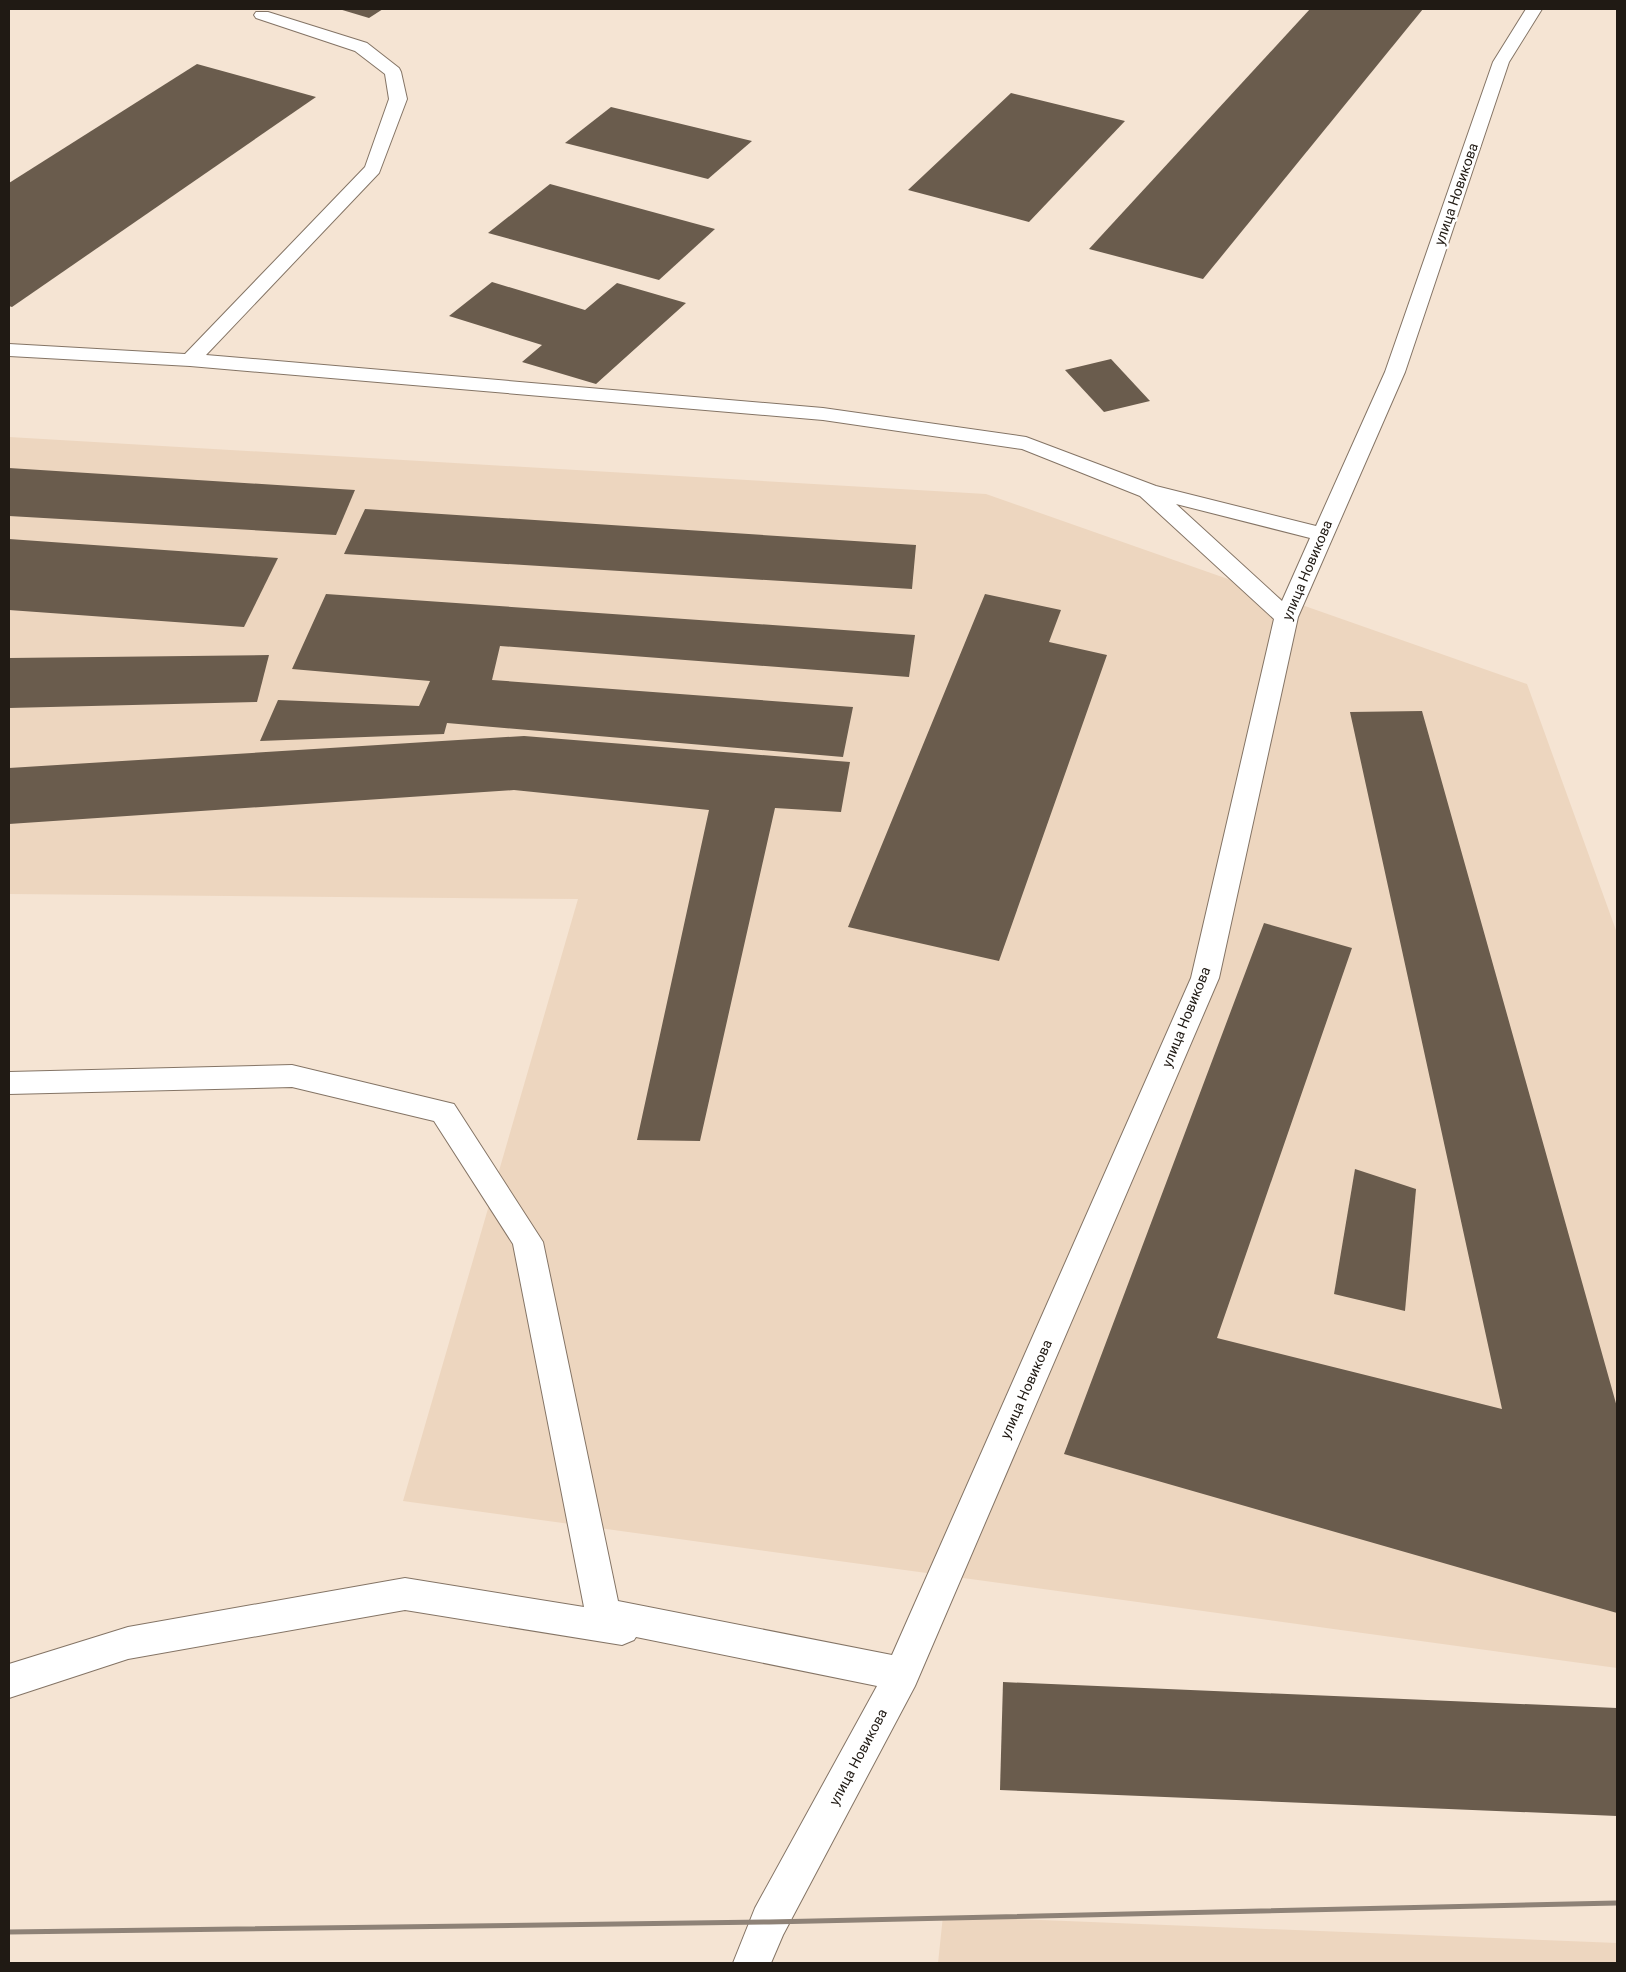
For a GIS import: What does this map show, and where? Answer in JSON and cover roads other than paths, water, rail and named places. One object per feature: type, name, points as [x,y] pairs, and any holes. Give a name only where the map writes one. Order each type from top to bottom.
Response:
[{"type":"street","name":"улица Новикова","points":[[752,1963],[769,1922],[902,1674],[1205,978],[1286,617],[1395,372],[1501,62],[1534,9]]},
{"type":"street","points":[[190,360],[374,169],[398,99],[393,72],[361,47],[262,15]]},
{"type":"street","points":[[9,350],[190,360],[823,414],[1026,443],[1148,491],[1322,534]]},
{"type":"street","points":[[1148,491],[1286,617]]},
{"type":"street","points":[[9,1083],[292,1076],[444,1112],[528,1242],[603,1614],[902,1674]]},
{"type":"street","points":[[9,1681],[128,1643],[405,1594],[902,1674]]},
{"type":"railway","points":[[9,1932],[769,1922],[1617,1903]]}]
